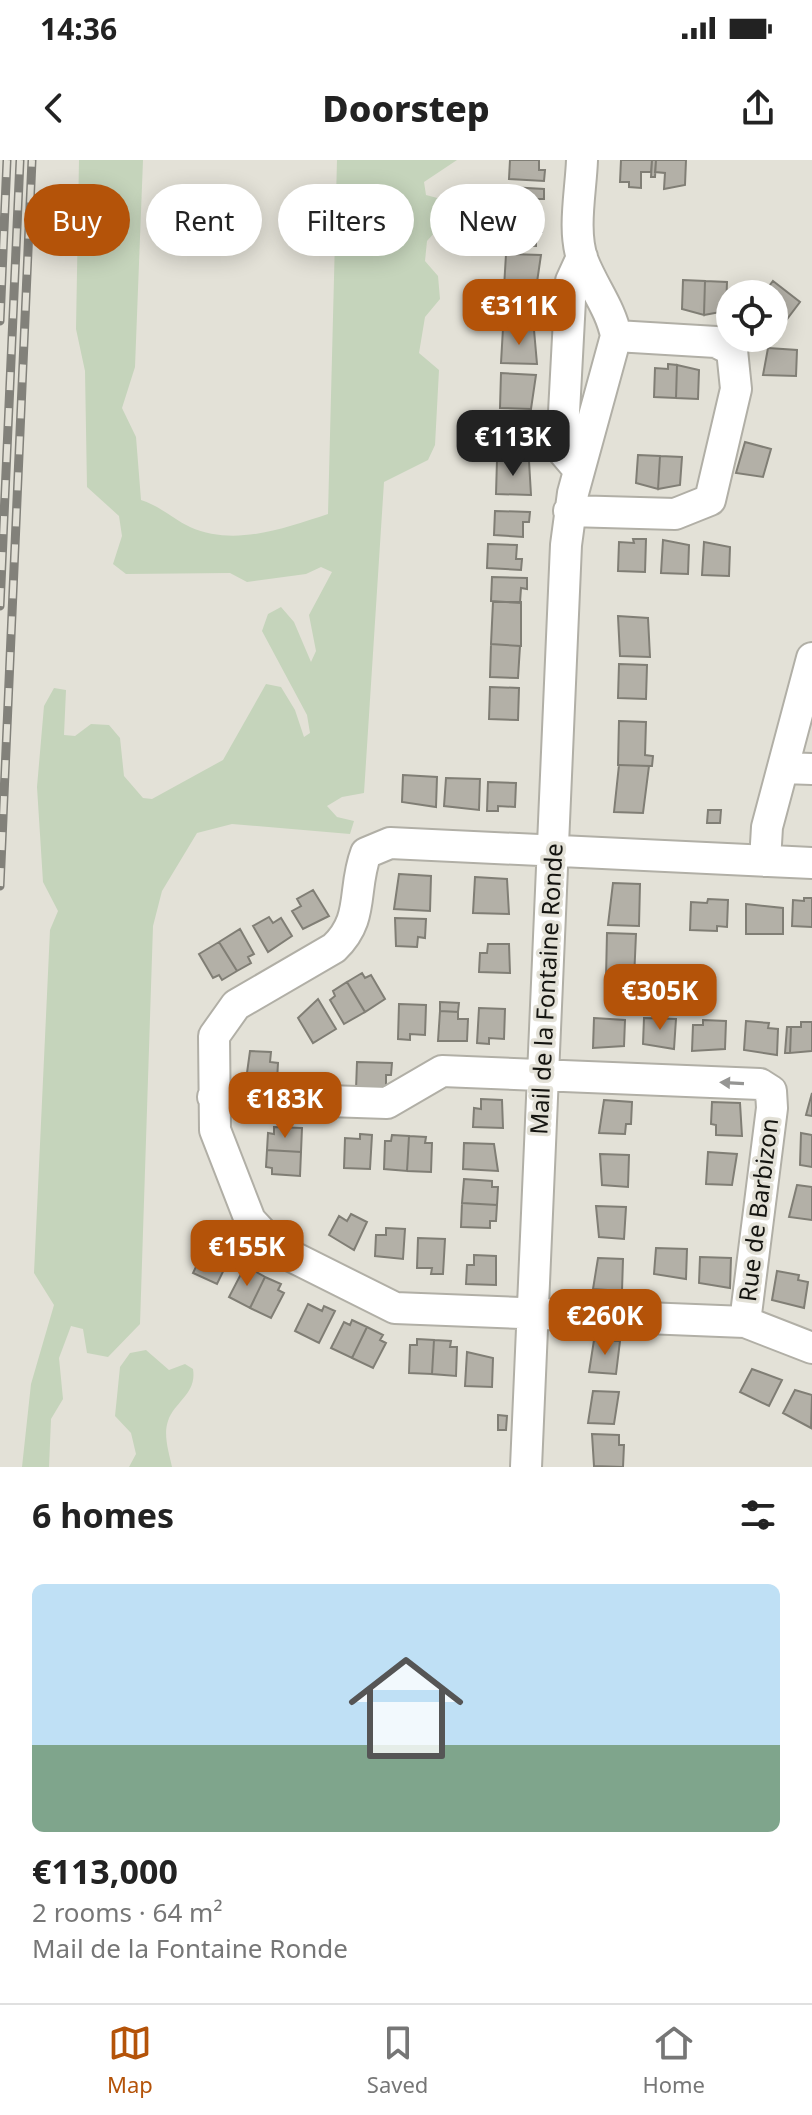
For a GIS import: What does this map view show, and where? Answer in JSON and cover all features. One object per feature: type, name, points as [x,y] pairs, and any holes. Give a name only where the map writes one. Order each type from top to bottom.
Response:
[{"type":"street","points":[[569,511],[675,514],[710,500],[736,389],[732,350],[716,342],[616,336],[613,320],[582,257],[579,234],[582,160]]},
{"type":"street","points":[[579,470],[562,450],[571,281],[582,257]]},
{"type":"street","name":"Mail de la Fontaine Ronde","points":[[526,1467],[569,511],[616,336]]},
{"type":"street","points":[[765,861],[767,827],[797,768],[812,658]]},
{"type":"street","points":[[812,863],[390,843],[366,853],[357,877],[356,920],[347,936],[334,948],[236,1005],[222,1020],[212,1051],[215,1130],[231,1179],[250,1220],[277,1249],[395,1308],[745,1322],[812,1348]]},
{"type":"street","name":"Rue de Barbizon","points":[[213,1097],[387,1103],[442,1071],[760,1084],[771,1091],[772,1108],[745,1322]]},
{"type":"green space","points":[[79,160],[143,160],[135,367],[122,408],[136,437],[141,500],[207,533],[242,535],[295,525],[328,514],[335,256],[414,256],[414,184],[336,184],[337,160],[457,160],[424,182],[426,195],[430,196],[430,238],[425,261],[438,276],[440,299],[425,317],[419,353],[439,370],[435,445],[428,460],[384,482],[364,793],[342,797],[327,806],[337,817],[354,821],[350,834],[232,824],[197,833],[162,891],[153,926],[140,1324],[108,1357],[87,1353],[83,1329],[71,1326],[59,1358],[63,1399],[51,1419],[49,1467],[22,1467],[31,1384],[54,1305],[34,1273],[50,930],[58,911],[43,882],[37,787],[44,706],[54,688],[66,690],[64,735],[75,736],[91,724],[109,725],[120,738],[124,776],[143,798],[152,799],[223,760],[266,684],[281,687],[295,710],[304,737],[310,733],[307,715],[262,631],[268,614],[281,607],[294,622],[311,662],[316,651],[309,615],[332,572],[321,567],[306,574],[247,582],[230,573],[126,574],[113,564],[122,536],[119,516],[87,487],[85,371],[76,329],[77,256],[130,256],[130,184],[79,184]]},
{"type":"green space","points":[[146,1350],[169,1370],[185,1364],[193,1369],[192,1385],[168,1421],[167,1444],[172,1467],[129,1467],[136,1454],[131,1433],[115,1416],[120,1367],[130,1353]]},
{"type":"building","points":[[510,160],[539,160],[539,170],[545,170],[544,181],[509,179]]},
{"type":"building","points":[[621,160],[652,160],[651,172],[641,172],[641,188],[629,187],[629,182],[620,182]]},
{"type":"building","points":[[652,160],[656,160],[655,177],[651,177]]},
{"type":"building","points":[[656,160],[686,160],[685,185],[664,189],[665,173],[655,172]]},
{"type":"building","points":[[506,256],[541,256],[536,289],[504,288]]},
{"type":"building","points":[[683,280],[705,281],[704,315],[682,309]]},
{"type":"building","points":[[705,281],[716,282],[716,313],[704,315]]},
{"type":"building","points":[[788,293],[800,302],[788,318]]},
{"type":"building","points":[[505,296],[534,297],[533,311],[539,311],[538,322],[504,320]]},
{"type":"building","points":[[503,328],[534,330],[537,364],[501,363]]},
{"type":"building","points":[[797,350],[796,376],[763,375],[767,352]]},
{"type":"building","points":[[668,364],[677,365],[676,398],[654,397],[655,368],[668,369]]},
{"type":"building","points":[[677,365],[699,370],[698,399],[676,398]]},
{"type":"building","points":[[501,373],[536,375],[531,409],[500,408]]},
{"type":"building","points":[[499,427],[528,428],[527,442],[533,442],[533,452],[498,451]]},
{"type":"building","points":[[745,442],[771,449],[763,477],[736,473]]},
{"type":"building","points":[[638,455],[660,456],[658,489],[636,483]]},
{"type":"building","points":[[660,456],[682,457],[680,485],[658,489]]},
{"type":"building","points":[[497,460],[529,461],[531,495],[496,494]]},
{"type":"building","points":[[495,511],[530,512],[529,522],[523,522],[523,537],[494,535]]},
{"type":"building","points":[[633,539],[646,539],[645,572],[618,571],[619,542],[634,543]]},
{"type":"building","points":[[663,540],[689,545],[688,574],[661,573]]},
{"type":"building","points":[[704,542],[730,547],[729,576],[702,575]]},
{"type":"building","points":[[488,544],[517,545],[516,559],[522,559],[521,570],[487,568]]},
{"type":"building","points":[[492,577],[527,578],[527,589],[521,588],[520,603],[491,601]]},
{"type":"building","points":[[493,602],[521,602],[521,646],[491,644]]},
{"type":"building","points":[[618,616],[648,618],[650,657],[620,656]]},
{"type":"building","points":[[491,644],[520,646],[518,678],[490,677]]},
{"type":"building","points":[[619,664],[647,665],[646,699],[618,698]]},
{"type":"building","points":[[490,687],[519,688],[518,720],[489,719]]},
{"type":"building","points":[[619,721],[646,722],[645,755],[653,756],[652,766],[618,765]]},
{"type":"building","points":[[619,765],[649,766],[643,813],[614,812]]},
{"type":"building","points":[[403,775],[437,777],[436,807],[402,802]]},
{"type":"building","points":[[446,778],[480,779],[479,810],[444,806]]},
{"type":"building","points":[[488,782],[516,783],[515,807],[498,806],[498,811],[487,811]]},
{"type":"building","points":[[708,810],[721,810],[720,823],[707,823]]},
{"type":"building","points":[[399,874],[431,876],[430,911],[394,909]]},
{"type":"building","points":[[475,877],[507,879],[509,914],[473,913]]},
{"type":"building","points":[[613,883],[640,884],[639,926],[608,925]]},
{"type":"building","points":[[313,890],[329,916],[303,929],[292,911],[301,906],[297,899]]},
{"type":"building","points":[[804,898],[812,898],[812,927],[792,926],[793,900],[804,901]]},
{"type":"building","points":[[708,899],[728,900],[727,927],[717,926],[717,931],[690,930],[691,902],[707,903]]},
{"type":"building","points":[[746,904],[783,908],[783,934],[746,934]]},
{"type":"building","points":[[269,917],[273,923],[281,918],[292,936],[268,952],[253,926]]},
{"type":"building","points":[[395,918],[426,919],[425,938],[418,937],[417,947],[396,946]]},
{"type":"building","points":[[240,929],[254,954],[248,957],[251,963],[237,971],[219,942]]},
{"type":"building","points":[[607,933],[636,934],[634,979],[606,977]]},
{"type":"building","points":[[219,942],[237,971],[222,980],[219,975],[213,978],[199,954]]},
{"type":"building","points":[[488,944],[509,944],[510,973],[479,972],[480,953],[487,953]]},
{"type":"building","points":[[362,973],[365,978],[371,975],[385,999],[365,1012],[347,982]]},
{"type":"building","points":[[347,982],[365,1012],[344,1024],[330,1000],[335,996],[333,991]]},
{"type":"building","points":[[318,999],[336,1029],[313,1043],[298,1018]]},
{"type":"building","points":[[440,1002],[459,1003],[458,1012],[440,1011]]},
{"type":"building","points":[[399,1004],[426,1005],[425,1035],[410,1034],[410,1040],[398,1039]]},
{"type":"building","points":[[479,1008],[505,1009],[504,1039],[489,1038],[489,1044],[477,1043]]},
{"type":"building","points":[[440,1011],[458,1012],[458,1019],[468,1019],[467,1041],[438,1041]]},
{"type":"building","points":[[594,1018],[625,1020],[624,1046],[593,1048]]},
{"type":"building","points":[[644,1018],[676,1019],[674,1049],[643,1044]]},
{"type":"building","points":[[703,1020],[726,1021],[725,1049],[692,1051],[693,1025],[703,1025]]},
{"type":"building","points":[[746,1021],[769,1023],[768,1028],[778,1029],[777,1055],[744,1050]]},
{"type":"building","points":[[801,1022],[812,1022],[812,1051],[790,1053],[791,1027],[801,1027]]},
{"type":"building","points":[[787,1027],[791,1027],[790,1053],[785,1053]]},
{"type":"building","points":[[250,1051],[271,1052],[270,1062],[278,1063],[277,1081],[246,1080]]},
{"type":"building","points":[[357,1062],[392,1063],[391,1075],[386,1075],[386,1090],[356,1089]]},
{"type":"building","points":[[812,1093],[812,1116],[806,1115]]},
{"type":"building","points":[[481,1099],[502,1100],[503,1128],[473,1127],[474,1108],[481,1109]]},
{"type":"building","points":[[604,1100],[632,1102],[631,1124],[626,1124],[625,1134],[599,1133]]},
{"type":"building","points":[[712,1102],[740,1103],[742,1136],[716,1135],[716,1125],[711,1124]]},
{"type":"building","points":[[274,1127],[302,1128],[301,1152],[267,1150],[268,1133],[274,1134]]},
{"type":"building","points":[[801,1133],[812,1135],[812,1167],[800,1165]]},
{"type":"building","points":[[360,1134],[372,1135],[370,1169],[344,1168],[345,1138],[360,1139]]},
{"type":"building","points":[[392,1135],[409,1136],[407,1171],[384,1169],[385,1141],[391,1141]]},
{"type":"building","points":[[409,1136],[426,1137],[425,1143],[432,1143],[431,1172],[407,1171]]},
{"type":"building","points":[[464,1143],[494,1144],[498,1171],[463,1169]]},
{"type":"building","points":[[267,1150],[301,1152],[300,1176],[272,1174],[272,1168],[266,1167]]},
{"type":"building","points":[[708,1152],[737,1154],[732,1185],[706,1184]]},
{"type":"building","points":[[600,1154],[629,1155],[628,1187],[602,1185]]},
{"type":"building","points":[[464,1179],[492,1181],[492,1187],[498,1187],[497,1205],[462,1203]]},
{"type":"building","points":[[797,1185],[812,1187],[812,1220],[789,1217]]},
{"type":"building","points":[[462,1203],[497,1205],[496,1221],[490,1221],[490,1228],[461,1227]]},
{"type":"building","points":[[596,1206],[626,1207],[624,1239],[599,1237]]},
{"type":"building","points":[[351,1214],[367,1222],[354,1250],[329,1235],[339,1216],[347,1221]]},
{"type":"building","points":[[386,1228],[405,1229],[403,1259],[375,1256],[376,1235],[386,1235]]},
{"type":"building","points":[[418,1238],[445,1239],[443,1274],[431,1274],[432,1268],[417,1268]]},
{"type":"building","points":[[206,1246],[219,1253],[222,1248],[232,1253],[217,1284],[193,1273]]},
{"type":"building","points":[[656,1248],[687,1249],[686,1279],[654,1274]]},
{"type":"building","points":[[474,1255],[496,1256],[496,1285],[466,1284],[467,1265],[474,1265]]},
{"type":"building","points":[[700,1257],[731,1258],[730,1288],[699,1283]]},
{"type":"building","points":[[598,1258],[623,1259],[622,1291],[593,1289]]},
{"type":"building","points":[[251,1269],[265,1277],[250,1308],[229,1297],[242,1272],[248,1275]]},
{"type":"building","points":[[777,1271],[799,1275],[798,1280],[808,1282],[804,1308],[772,1300]]},
{"type":"building","points":[[265,1277],[281,1284],[278,1290],[284,1293],[271,1318],[250,1308]]},
{"type":"building","points":[[308,1304],[322,1311],[324,1306],[335,1311],[319,1343],[295,1331]]},
{"type":"building","points":[[352,1320],[367,1327],[352,1358],[331,1348],[344,1322],[350,1325]]},
{"type":"building","points":[[367,1327],[383,1335],[380,1340],[386,1343],[373,1368],[352,1358]]},
{"type":"building","points":[[417,1339],[434,1340],[432,1374],[409,1373],[410,1345],[417,1345]]},
{"type":"building","points":[[434,1340],[451,1341],[450,1347],[457,1347],[456,1376],[432,1374]]},
{"type":"building","points":[[594,1340],[620,1341],[616,1374],[589,1372]]},
{"type":"building","points":[[467,1352],[493,1358],[492,1387],[465,1386]]},
{"type":"building","points":[[752,1369],[782,1380],[769,1406],[740,1392]]},
{"type":"building","points":[[795,1390],[812,1395],[811,1428],[783,1413]]},
{"type":"building","points":[[593,1391],[619,1392],[614,1424],[588,1423]]},
{"type":"building","points":[[498,1415],[507,1416],[506,1430],[498,1430]]},
{"type":"building","points":[[592,1434],[619,1435],[619,1445],[624,1445],[623,1467],[594,1466]]},
{"type":"railway","points":[[0,321],[7,160]]},
{"type":"railway","points":[[0,606],[20,160]]},
{"type":"railway","points":[[0,886],[32,160]]}]
